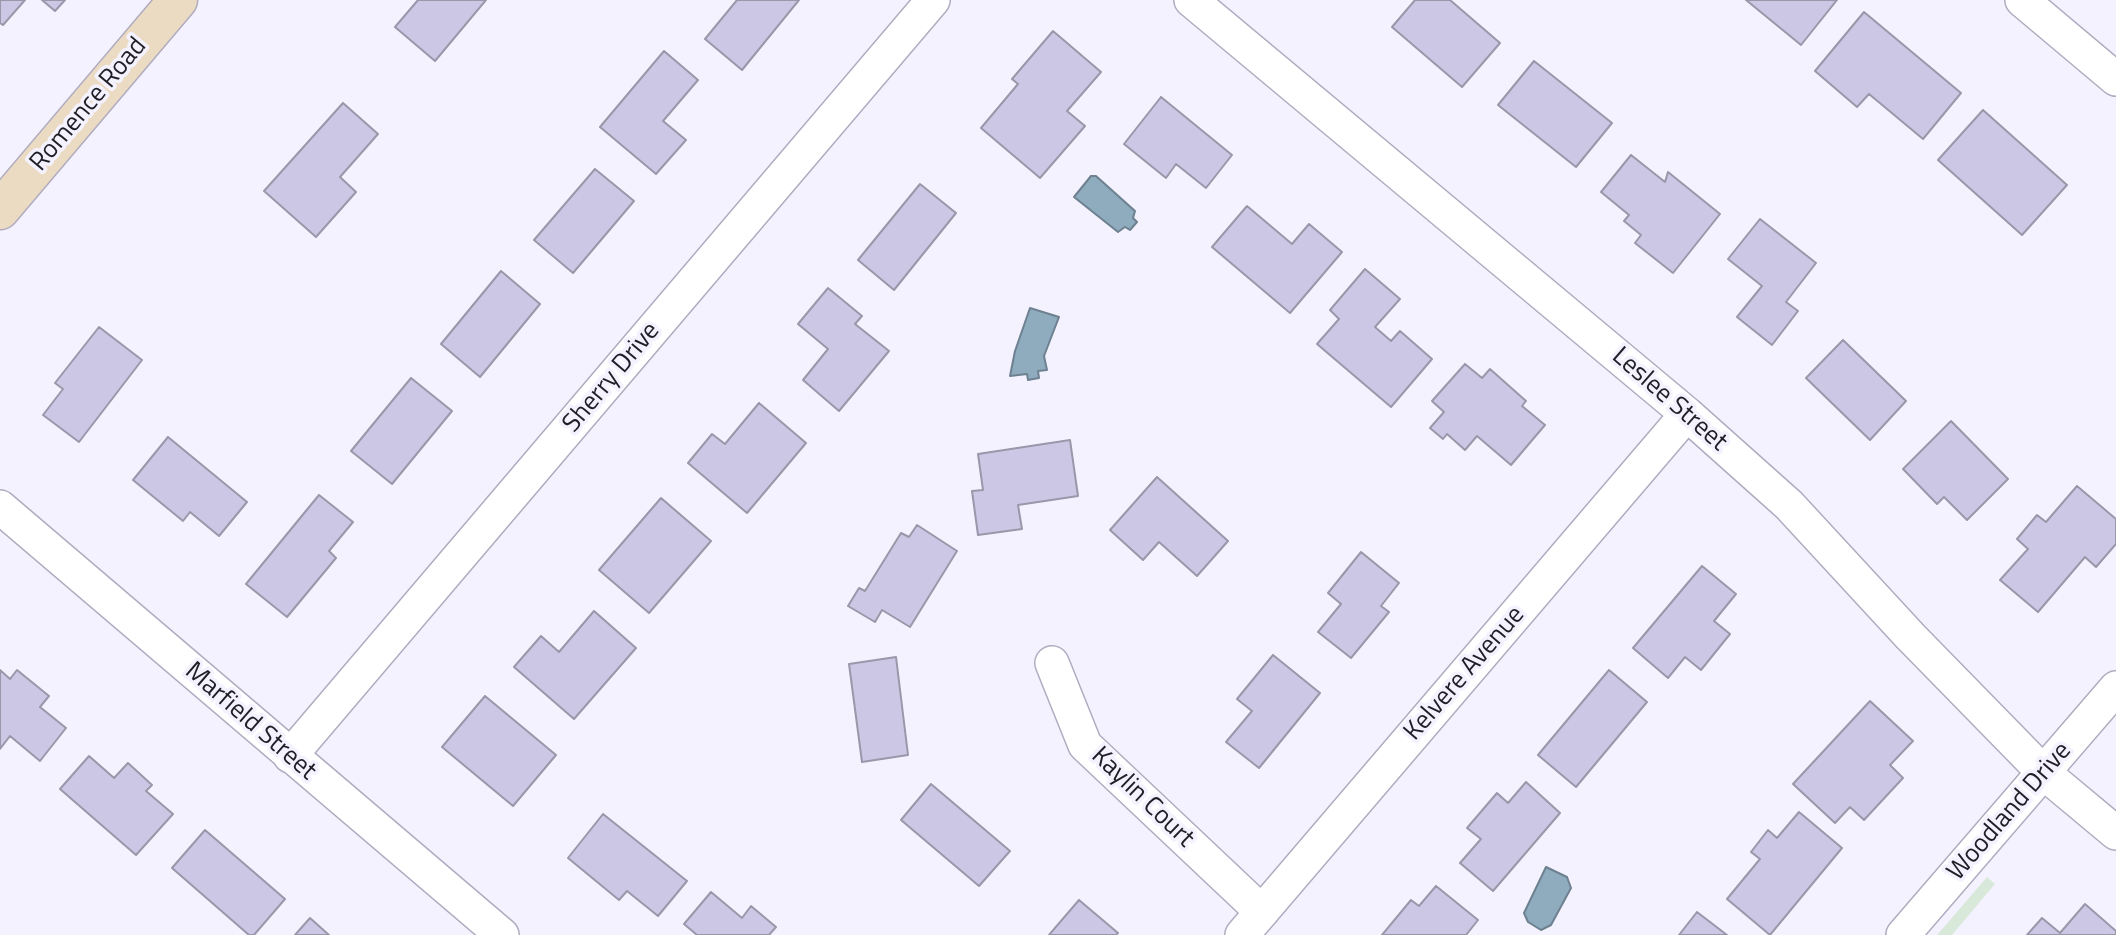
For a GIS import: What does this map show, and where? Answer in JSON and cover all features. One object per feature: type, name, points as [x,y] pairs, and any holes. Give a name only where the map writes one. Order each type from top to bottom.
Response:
[{"type":"street","name":"Romence Road","points":[[0,210],[178,0]]},
{"type":"street","name":"Sherry Drive","points":[[290,756],[933,0]]},
{"type":"street","name":"Leslee Street","points":[[1191,0],[1687,414],[1789,505],[1910,636],[2044,773],[2116,833]]},
{"type":"street","points":[[2022,0],[2116,79]]},
{"type":"street","name":"Kelvere Avenue","points":[[1252,923],[1687,414]]},
{"type":"street","name":"Marfield Street","points":[[0,507],[502,935]]},
{"type":"street","name":"Kaylin Court","points":[[1052,663],[1085,745],[1252,923]]},
{"type":"street","name":"Woodland Drive","points":[[1903,935],[2116,688]]},
{"type":"green space","points":[[1987,877],[1995,884],[1952,935],[1937,935]]},
{"type":"water","points":[[1091,176],[1096,176],[1135,211],[1133,218],[1137,222],[1130,230],[1125,227],[1118,232],[1074,197]]},
{"type":"water","points":[[1030,308],[1059,317],[1044,356],[1047,370],[1038,371],[1039,378],[1028,380],[1027,374],[1010,376],[1015,351]]},
{"type":"water","points":[[1546,867],[1567,877],[1571,888],[1551,925],[1541,930],[1528,922],[1524,913]]},
{"type":"building","points":[[0,0],[25,0],[3,25],[0,23]]},
{"type":"building","points":[[42,0],[65,0],[55,11]]},
{"type":"building","points":[[418,0],[486,0],[435,61],[395,27]]},
{"type":"building","points":[[737,0],[799,0],[742,70],[705,39]]},
{"type":"building","points":[[1415,0],[1450,0],[1500,43],[1462,87],[1392,27]]},
{"type":"building","points":[[1746,0],[1837,0],[1801,45]]},
{"type":"building","points":[[1864,12],[1961,93],[1923,139],[1869,94],[1857,107],[1815,71]]},
{"type":"building","points":[[1053,31],[1101,72],[1067,111],[1085,126],[1040,178],[981,128],[1018,84],[1012,79]]},
{"type":"building","points":[[664,51],[698,80],[663,121],[686,140],[656,174],[600,127]]},
{"type":"building","points":[[1534,61],[1612,123],[1576,167],[1498,105]]},
{"type":"building","points":[[1161,97],[1232,155],[1206,188],[1176,164],[1166,178],[1124,144]]},
{"type":"building","points":[[343,103],[378,134],[340,177],[356,192],[316,237],[264,191]]},
{"type":"building","points":[[1983,110],[2067,185],[2022,235],[1938,160]]},
{"type":"building","points":[[1631,155],[1665,182],[1668,172],[1720,214],[1673,273],[1635,243],[1641,235],[1624,221],[1629,215],[1601,192]]},
{"type":"building","points":[[595,169],[634,201],[573,273],[534,240]]},
{"type":"building","points":[[920,184],[956,213],[894,290],[858,260]]},
{"type":"building","points":[[1247,206],[1292,244],[1309,224],[1342,252],[1290,313],[1212,247]]},
{"type":"building","points":[[1760,219],[1816,263],[1786,302],[1798,311],[1772,345],[1737,317],[1762,286],[1728,259]]},
{"type":"building","points":[[1365,269],[1400,299],[1375,327],[1391,341],[1400,331],[1432,359],[1391,407],[1317,344],[1339,319],[1330,310]]},
{"type":"building","points":[[501,271],[540,304],[480,377],[441,344]]},
{"type":"building","points":[[828,288],[862,316],[855,324],[889,351],[839,411],[803,380],[828,349],[798,324]]},
{"type":"building","points":[[99,327],[142,360],[79,442],[43,415],[63,389],[55,383]]},
{"type":"building","points":[[1843,340],[1906,401],[1870,440],[1806,378]]},
{"type":"building","points":[[1465,364],[1482,378],[1490,369],[1526,401],[1522,406],[1545,425],[1511,465],[1477,436],[1465,450],[1447,434],[1443,439],[1430,428],[1444,412],[1432,401]]},
{"type":"building","points":[[411,378],[452,411],[392,484],[351,451]]},
{"type":"building","points":[[759,403],[806,443],[747,513],[688,463],[712,434],[725,444]]},
{"type":"building","points":[[1951,421],[2008,479],[1967,520],[1944,497],[1937,504],[1903,469]]},
{"type":"building","points":[[168,437],[247,502],[219,536],[190,512],[183,521],[133,480]]},
{"type":"building","points":[[1070,440],[1078,496],[1018,505],[1022,529],[978,535],[972,491],[983,490],[978,454]]},
{"type":"building","points":[[1157,477],[1228,541],[1197,576],[1159,542],[1143,560],[1110,530]]},
{"type":"building","points":[[2077,486],[2116,519],[2116,544],[2096,567],[2085,557],[2038,612],[2000,580],[2028,549],[2017,539],[2037,515],[2046,522]]},
{"type":"building","points":[[319,495],[353,522],[329,551],[336,558],[287,617],[246,584]]},
{"type":"building","points":[[661,498],[711,541],[649,613],[599,570]]},
{"type":"building","points":[[917,525],[957,551],[910,627],[882,610],[875,622],[848,606],[859,588],[865,591],[901,533],[909,537]]},
{"type":"building","points":[[1361,552],[1399,583],[1381,606],[1389,612],[1351,658],[1318,632],[1341,604],[1328,593]]},
{"type":"building","points":[[1702,566],[1736,594],[1714,621],[1730,634],[1701,670],[1685,657],[1668,678],[1633,648]]},
{"type":"building","points":[[594,611],[636,648],[574,719],[514,667],[541,636],[559,652]]},
{"type":"building","points":[[1273,655],[1320,693],[1259,768],[1226,742],[1252,711],[1237,699]]},
{"type":"building","points":[[896,657],[908,755],[862,762],[849,664]]},
{"type":"building","points":[[0,670],[10,679],[17,670],[49,696],[40,707],[66,728],[40,761],[10,736],[0,749]]},
{"type":"building","points":[[1609,670],[1647,702],[1576,787],[1538,755]]},
{"type":"building","points":[[485,696],[556,755],[513,806],[442,747]]},
{"type":"building","points":[[1870,701],[1913,741],[1890,765],[1903,778],[1864,820],[1850,807],[1835,823],[1793,784]]},
{"type":"building","points":[[89,756],[114,778],[128,763],[152,785],[146,791],[173,814],[136,855],[60,789]]},
{"type":"building","points":[[1526,782],[1560,813],[1493,891],[1460,863],[1481,839],[1467,828],[1497,793],[1508,803]]},
{"type":"building","points":[[931,784],[1010,851],[979,886],[901,820]]},
{"type":"building","points":[[1799,812],[1842,848],[1770,935],[1727,899],[1760,859],[1751,852],[1768,830],[1777,838]]},
{"type":"building","points":[[603,814],[687,881],[658,916],[627,891],[619,900],[568,858]]},
{"type":"building","points":[[205,830],[285,899],[254,935],[249,935],[172,868]]},
{"type":"building","points":[[1436,886],[1478,920],[1466,935],[1382,935],[1411,900],[1419,906]]},
{"type":"building","points":[[711,892],[742,918],[751,906],[776,927],[769,935],[697,935],[684,924]]},
{"type":"building","points":[[1079,900],[1118,933],[1049,935]]},
{"type":"building","points":[[2085,904],[2116,931],[2116,935],[2027,935],[2042,918],[2060,933]]},
{"type":"building","points":[[1697,912],[1727,935],[1679,935]]},
{"type":"building","points":[[310,918],[329,935],[295,935]]}]
